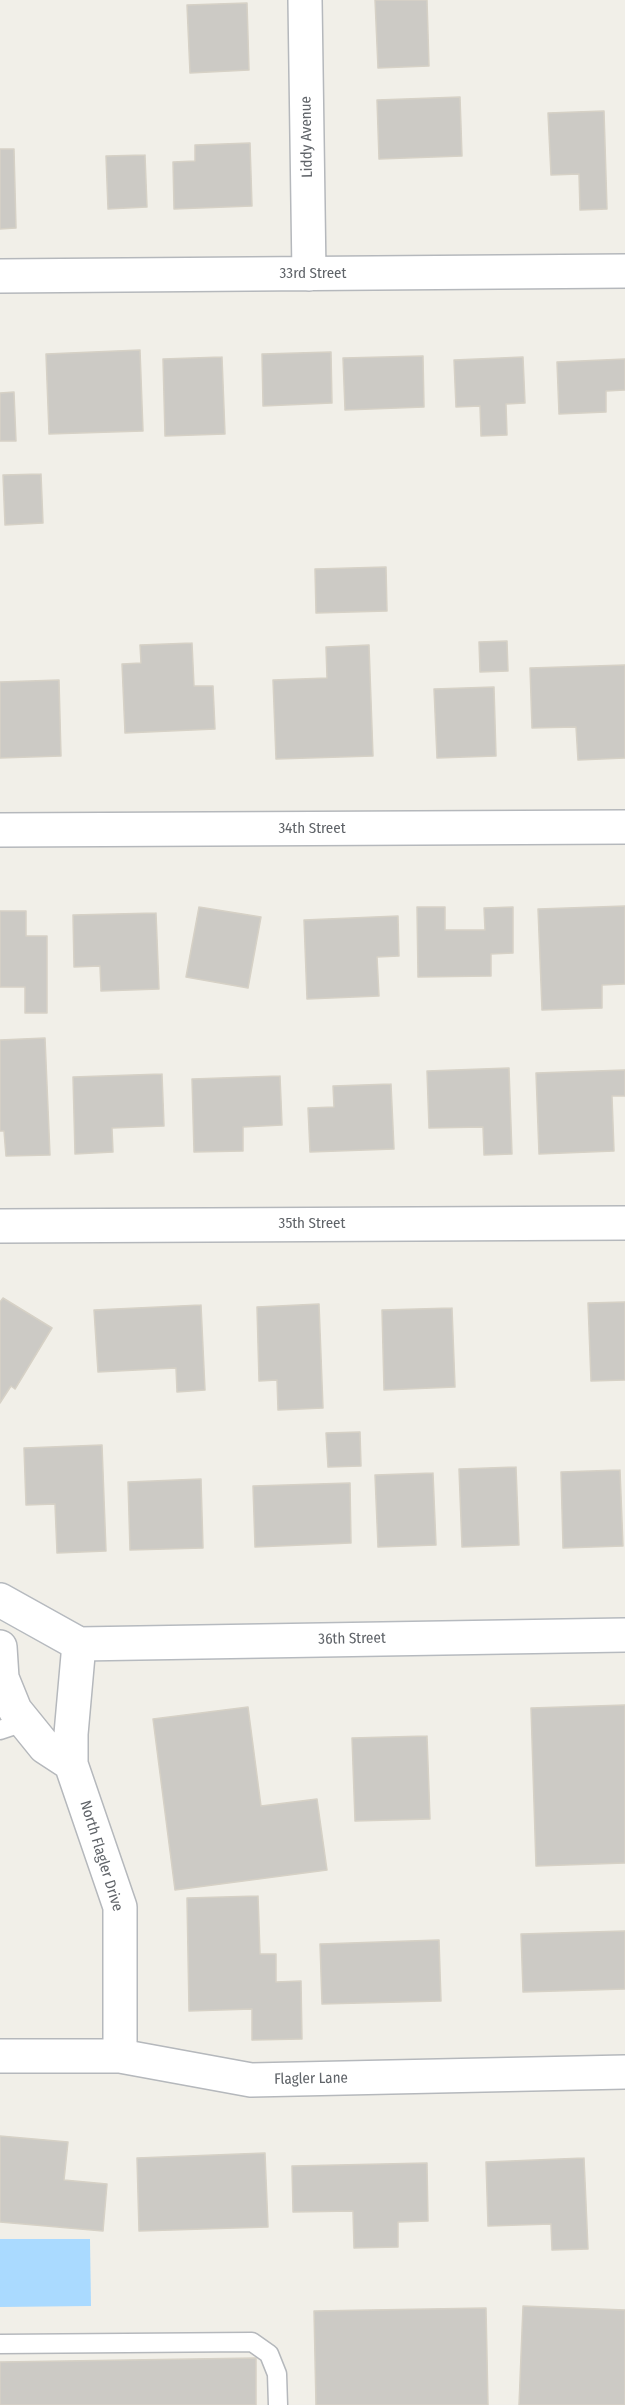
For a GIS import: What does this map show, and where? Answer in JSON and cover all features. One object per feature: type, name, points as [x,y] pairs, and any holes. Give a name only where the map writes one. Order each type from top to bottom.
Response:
[{"type":"street","name":"Liddy Avenue","points":[[305,0],[309,274]]},
{"type":"street","name":"33rd Street","points":[[0,276],[625,271]]},
{"type":"street","name":"34th Street","points":[[0,830],[625,827]]},
{"type":"street","name":"35th Street","points":[[0,1226],[625,1223]]},
{"type":"street","points":[[0,1610],[0,1600],[79,1644]]},
{"type":"street","name":"36th Street","points":[[79,1644],[625,1635]]},
{"type":"street","name":"North Flagler Drive","points":[[79,1644],[71,1734],[72,1764],[120,1907],[120,2056]]},
{"type":"street","points":[[0,1647],[2,1678],[15,1710],[12,1726],[72,1764]]},
{"type":"street","name":"Flagler Lane","points":[[0,2056],[120,2056],[251,2080],[625,2072]]},
{"type":"lane","points":[[0,2344],[252,2342],[269,2354],[277,2374],[278,2405]]},
{"type":"water","points":[[0,2239],[90,2239],[91,2306],[0,2307]]},
{"type":"building","points":[[375,0],[427,0],[429,66],[378,68]]},
{"type":"building","points":[[247,3],[249,70],[190,73],[187,5]]},
{"type":"building","points":[[460,97],[462,156],[379,159],[377,100]]},
{"type":"building","points":[[604,111],[607,209],[580,210],[579,174],[551,175],[548,113]]},
{"type":"building","points":[[250,143],[252,206],[174,209],[173,162],[195,161],[195,145]]},
{"type":"building","points":[[0,149],[14,149],[16,228],[0,229]]},
{"type":"building","points":[[145,155],[147,207],[108,209],[106,156]]},
{"type":"building","points":[[140,350],[143,431],[49,434],[46,354]]},
{"type":"building","points":[[331,352],[332,403],[263,406],[262,354]]},
{"type":"building","points":[[423,356],[424,407],[345,410],[343,358]]},
{"type":"building","points":[[222,357],[225,434],[165,436],[163,359]]},
{"type":"building","points":[[523,357],[525,403],[506,404],[507,435],[481,436],[480,406],[456,407],[454,360]]},
{"type":"building","points":[[625,359],[625,390],[606,391],[606,412],[559,414],[557,362]]},
{"type":"building","points":[[14,392],[16,441],[0,441],[0,393]]},
{"type":"building","points":[[41,474],[43,523],[5,525],[3,475]]},
{"type":"building","points":[[386,567],[387,611],[316,613],[315,569]]},
{"type":"building","points":[[507,641],[508,671],[480,672],[479,642]]},
{"type":"building","points":[[192,643],[194,686],[213,686],[215,729],[125,733],[122,664],[141,663],[140,645]]},
{"type":"building","points":[[369,645],[373,756],[276,759],[273,680],[327,678],[326,647]]},
{"type":"building","points":[[625,665],[625,758],[578,760],[576,727],[532,728],[530,668]]},
{"type":"building","points":[[59,680],[61,756],[0,758],[0,682]]},
{"type":"building","points":[[494,687],[496,756],[437,758],[434,689]]},
{"type":"building","points":[[625,906],[625,984],[602,985],[602,1008],[542,1010],[538,909]]},
{"type":"building","points":[[199,907],[261,917],[248,988],[186,977]]},
{"type":"building","points":[[417,907],[445,907],[445,930],[485,930],[484,908],[513,907],[513,953],[491,954],[491,976],[418,977]]},
{"type":"building","points":[[0,911],[26,911],[26,936],[47,936],[47,1013],[25,1013],[25,987],[0,987]]},
{"type":"building","points":[[156,913],[159,989],[101,991],[100,966],[74,967],[73,915]]},
{"type":"building","points":[[398,916],[399,956],[377,957],[379,996],[307,999],[304,920]]},
{"type":"building","points":[[45,1038],[50,1155],[6,1156],[4,1131],[0,1131],[0,1040]]},
{"type":"building","points":[[509,1068],[512,1154],[484,1155],[483,1127],[429,1128],[427,1071]]},
{"type":"building","points":[[625,1070],[625,1096],[612,1096],[614,1151],[539,1154],[536,1073]]},
{"type":"building","points":[[162,1074],[164,1126],[112,1128],[113,1152],[75,1154],[73,1077]]},
{"type":"building","points":[[280,1076],[282,1125],[243,1127],[243,1151],[194,1152],[192,1079]]},
{"type":"building","points":[[391,1084],[394,1149],[310,1152],[308,1108],[334,1107],[333,1086]]},
{"type":"building","points":[[3,1298],[52,1328],[15,1389],[11,1386],[0,1403],[0,1302]]},
{"type":"building","points":[[625,1302],[625,1380],[591,1381],[588,1303]]},
{"type":"building","points":[[319,1304],[323,1408],[278,1410],[277,1380],[259,1381],[257,1307]]},
{"type":"building","points":[[201,1305],[205,1390],[177,1392],[176,1368],[98,1372],[94,1310]]},
{"type":"building","points":[[452,1308],[455,1387],[384,1390],[382,1310]]},
{"type":"building","points":[[360,1432],[361,1466],[328,1467],[326,1433]]},
{"type":"building","points":[[102,1445],[106,1551],[57,1553],[55,1504],[26,1505],[24,1448]]},
{"type":"building","points":[[516,1467],[519,1545],[462,1547],[459,1469]]},
{"type":"building","points":[[620,1470],[623,1546],[563,1548],[561,1472]]},
{"type":"building","points":[[433,1473],[436,1545],[378,1547],[375,1475]]},
{"type":"building","points":[[201,1479],[203,1548],[130,1550],[128,1482]]},
{"type":"building","points":[[350,1483],[351,1543],[255,1547],[253,1486]]},
{"type":"building","points":[[625,1705],[625,1863],[536,1866],[531,1708]]},
{"type":"building","points":[[248,1707],[261,1806],[317,1799],[327,1870],[175,1890],[153,1719]]},
{"type":"building","points":[[427,1736],[430,1819],[355,1821],[352,1738]]},
{"type":"building","points":[[258,1896],[260,1954],[276,1954],[276,1982],[301,1981],[302,2039],[252,2040],[252,2009],[189,2011],[187,1898]]},
{"type":"building","points":[[625,1931],[625,1989],[523,1992],[521,1934]]},
{"type":"building","points":[[439,1940],[441,2001],[322,2004],[320,1944]]},
{"type":"building","points":[[0,2136],[68,2142],[64,2180],[107,2184],[103,2231],[0,2222]]},
{"type":"building","points":[[265,2153],[268,2227],[139,2231],[137,2158]]},
{"type":"building","points":[[584,2158],[588,2249],[552,2250],[551,2224],[488,2226],[486,2162]]},
{"type":"building","points":[[427,2163],[428,2221],[398,2222],[398,2247],[354,2248],[353,2211],[293,2212],[292,2166]]},
{"type":"building","points":[[523,2306],[625,2310],[625,2405],[519,2405]]},
{"type":"building","points":[[486,2308],[488,2405],[316,2405],[314,2311]]},
{"type":"building","points":[[256,2358],[256,2405],[0,2405],[0,2362]]}]
